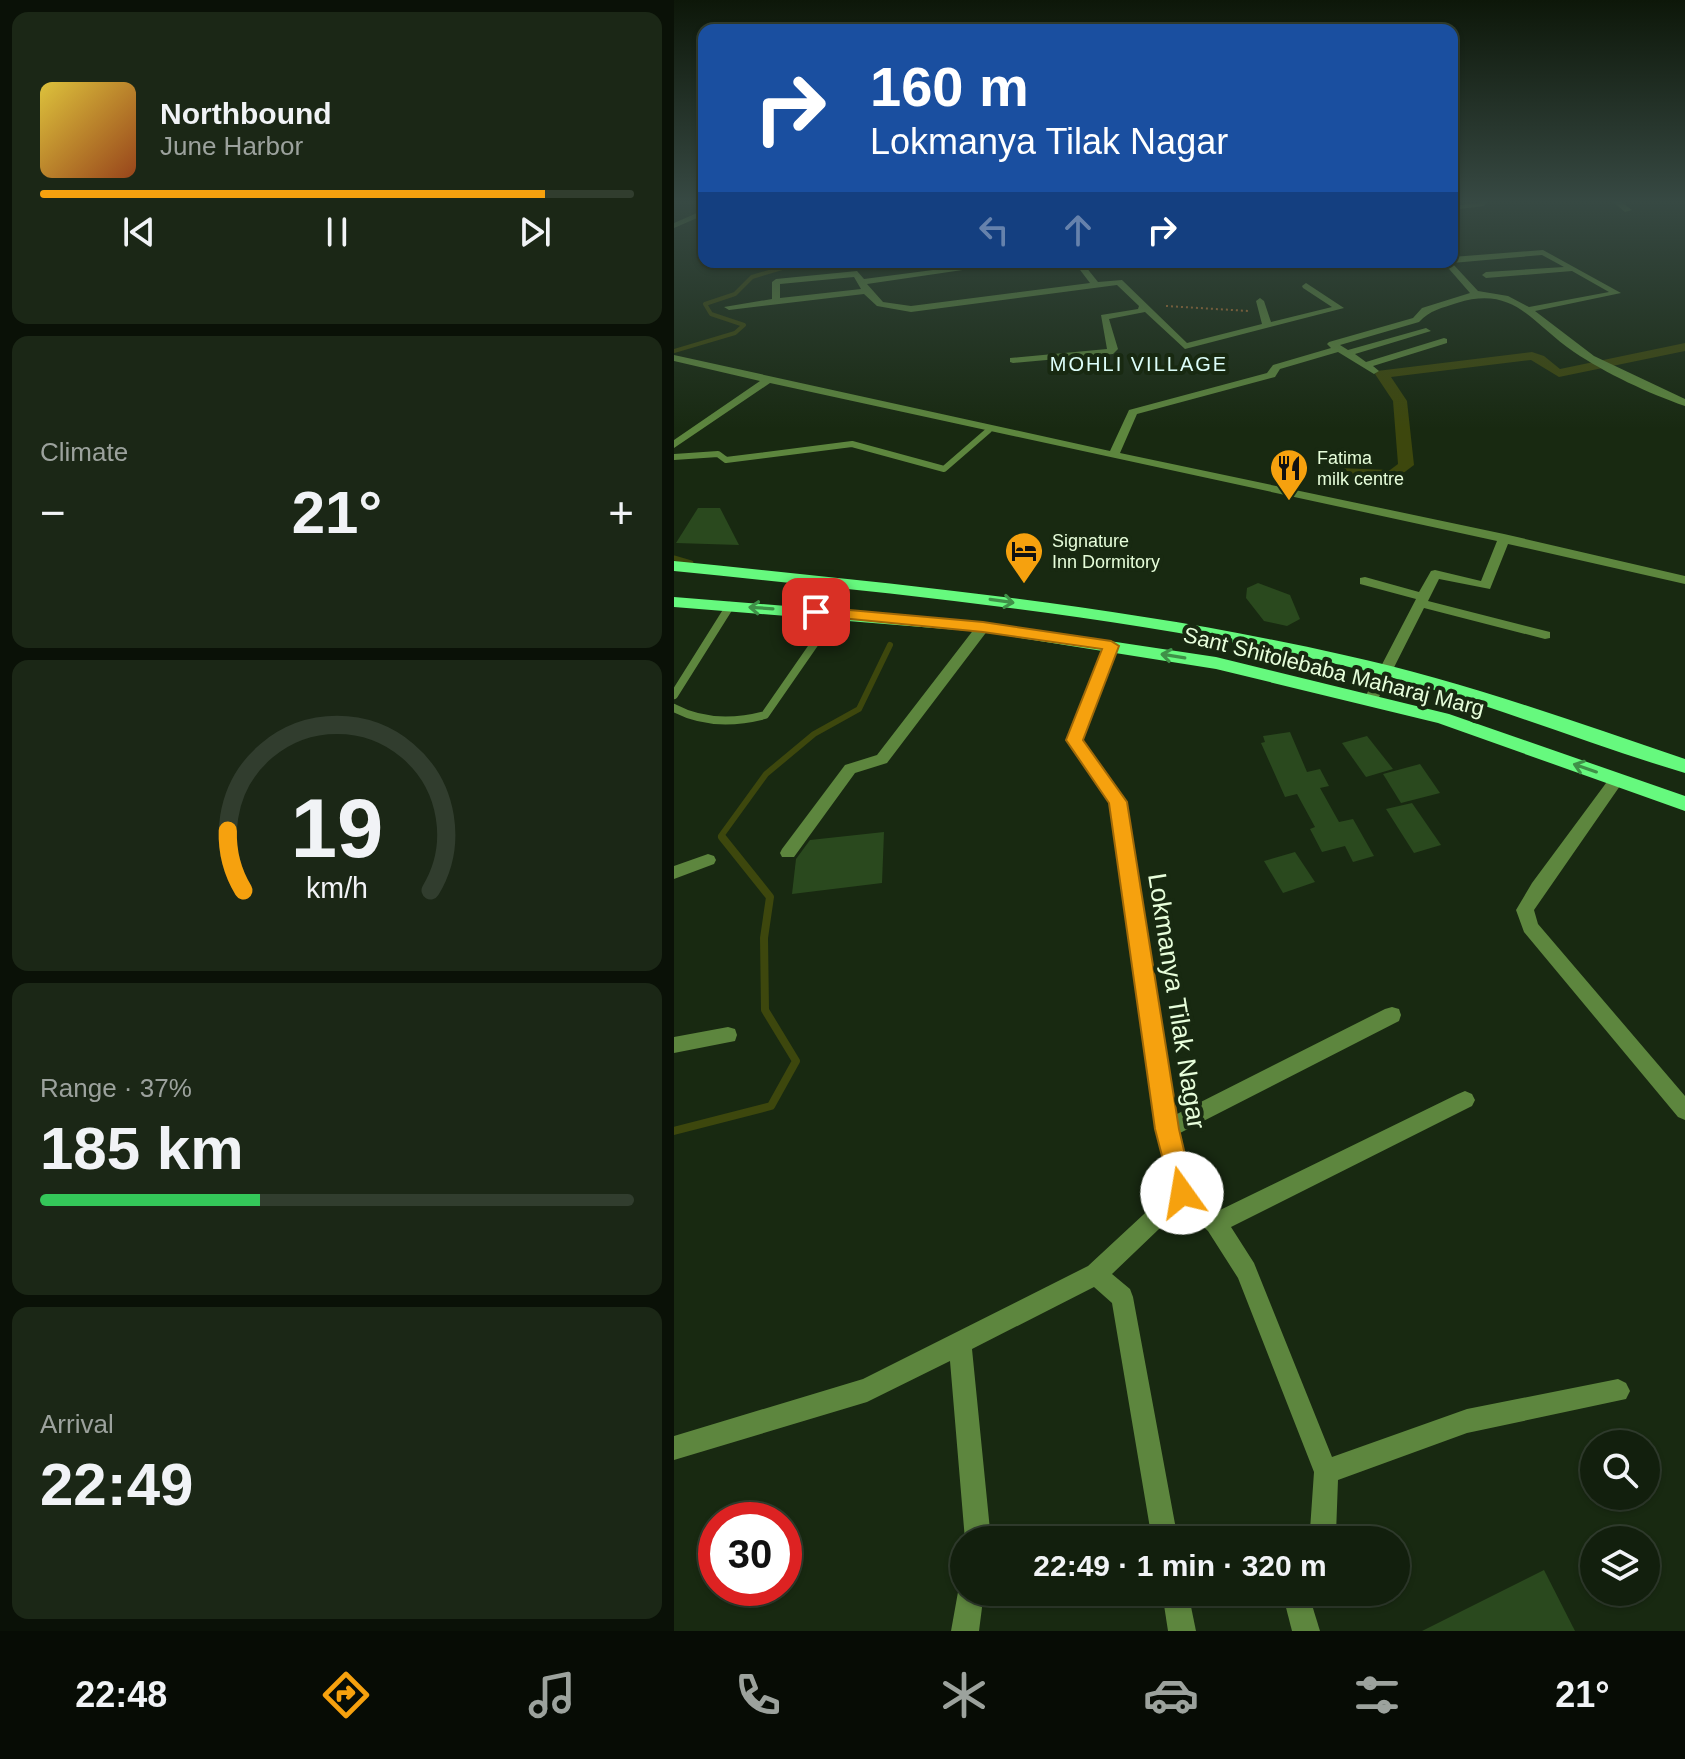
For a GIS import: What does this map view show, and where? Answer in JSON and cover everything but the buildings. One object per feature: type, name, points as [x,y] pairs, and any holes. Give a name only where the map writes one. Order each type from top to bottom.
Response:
[{"type":"main road","name":"Sant Shitolebaba Maharaj Marg","points":[[674,566],[934,593],[1185,629],[1385,670],[1465,692],[1685,766]]},
{"type":"main road","points":[[922,621],[934,593]]},
{"type":"main road","name":"Sant Shitolebaba Maharaj Marg","points":[[674,602],[983,627],[1216,663],[1443,718],[1685,804]]},
{"type":"street","points":[[859,277],[880,304],[911,309],[1119,282],[1185,346],[1339,308],[1306,286]]},
{"type":"street","points":[[729,307],[776,302],[861,282],[898,277]]},
{"type":"street","points":[[1090,277],[1095,284]]},
{"type":"street","points":[[1462,277],[1476,294]]},
{"type":"street","points":[[1528,310],[1617,293],[1588,277]]},
{"type":"street","points":[[776,302],[776,282],[861,282]]},
{"type":"street","points":[[1410,321],[1449,344],[1400,354],[1370,368],[1332,344],[1410,321],[1425,310],[1476,294],[1494,293],[1528,310],[1578,350],[1685,403]]},
{"type":"street","points":[[1013,360],[1110,352],[1113,349],[1104,317],[1137,312],[1144,305]]},
{"type":"street","points":[[1261,307],[1267,326]]},
{"type":"street","points":[[1114,455],[1133,412],[1256,380],[1275,373],[1276,367],[1384,344],[1426,331]]},
{"type":"street","points":[[1367,333],[1414,362]]},
{"type":"street","points":[[674,358],[989,430],[1504,538],[1685,580]]},
{"type":"street","points":[[674,445],[768,380]]},
{"type":"street","points":[[1370,701],[1435,574],[1485,586],[1504,538]]},
{"type":"street","points":[[1365,581],[1545,635]]},
{"type":"street","points":[[788,853],[850,769],[882,759],[983,627]]},
{"type":"street","name":"Lokmanya Tilak Nagar","points":[[1111,646],[1075,740],[1118,802],[1167,1129],[1182,1193]]},
{"type":"street","points":[[1617,779],[1525,910],[1530,927],[1685,1111]]},
{"type":"street","points":[[674,873],[708,860]]},
{"type":"street","points":[[1167,1129],[1392,1015]]},
{"type":"street","points":[[674,1045],[728,1035]]},
{"type":"street","points":[[1216,1223],[1465,1100]]},
{"type":"street","points":[[674,1448],[867,1390],[1096,1274],[1182,1193],[1216,1223],[1246,1271],[1326,1472],[1323,1526]]},
{"type":"street","points":[[1096,1274],[1122,1297],[1163,1526]]},
{"type":"street","points":[[960,1343],[977,1526]]},
{"type":"street","points":[[1326,1472],[1467,1421],[1618,1391]]},
{"type":"street","points":[[965,1631],[969,1606]]},
{"type":"street","points":[[1178,1606],[1182,1631]]},
{"type":"street","points":[[1299,1606],[1306,1631]]},
{"type":"lane","points":[[674,457],[718,454],[726,460],[852,444],[944,469],[989,430]]},
{"type":"lane","points":[[674,695],[730,606]]},
{"type":"lane","points":[[674,708],[684,715],[738,721],[765,715],[835,614]]},
{"type":"path","points":[[1144,305],[1261,307]]},
{"type":"waterway","points":[[674,351],[735,333],[744,325],[711,314],[705,304],[735,294],[752,277]]},
{"type":"waterway","points":[[1338,473],[1394,475],[1406,465],[1400,401],[1382,374],[1532,356],[1559,373],[1685,347]]},
{"type":"waterway","points":[[674,558],[691,563]]},
{"type":"waterway","points":[[722,837],[766,774],[814,734],[859,709],[890,645]]},
{"type":"waterway","points":[[674,1131],[771,1106],[796,1061],[765,1010],[764,938],[770,897],[722,837]]},
{"type":"place","name":"Fatima milk centre","points":[[1289,502]]},
{"type":"place","name":"Signature Inn Dormitory","points":[[1024,585]]},
{"type":"district","name":"MOHLI VILLAGE","points":[[1139,364]]},
{"type":"route","points":[[816,612],[983,627],[1111,646],[1075,740],[1118,802],[1167,1129],[1182,1193]]}]
